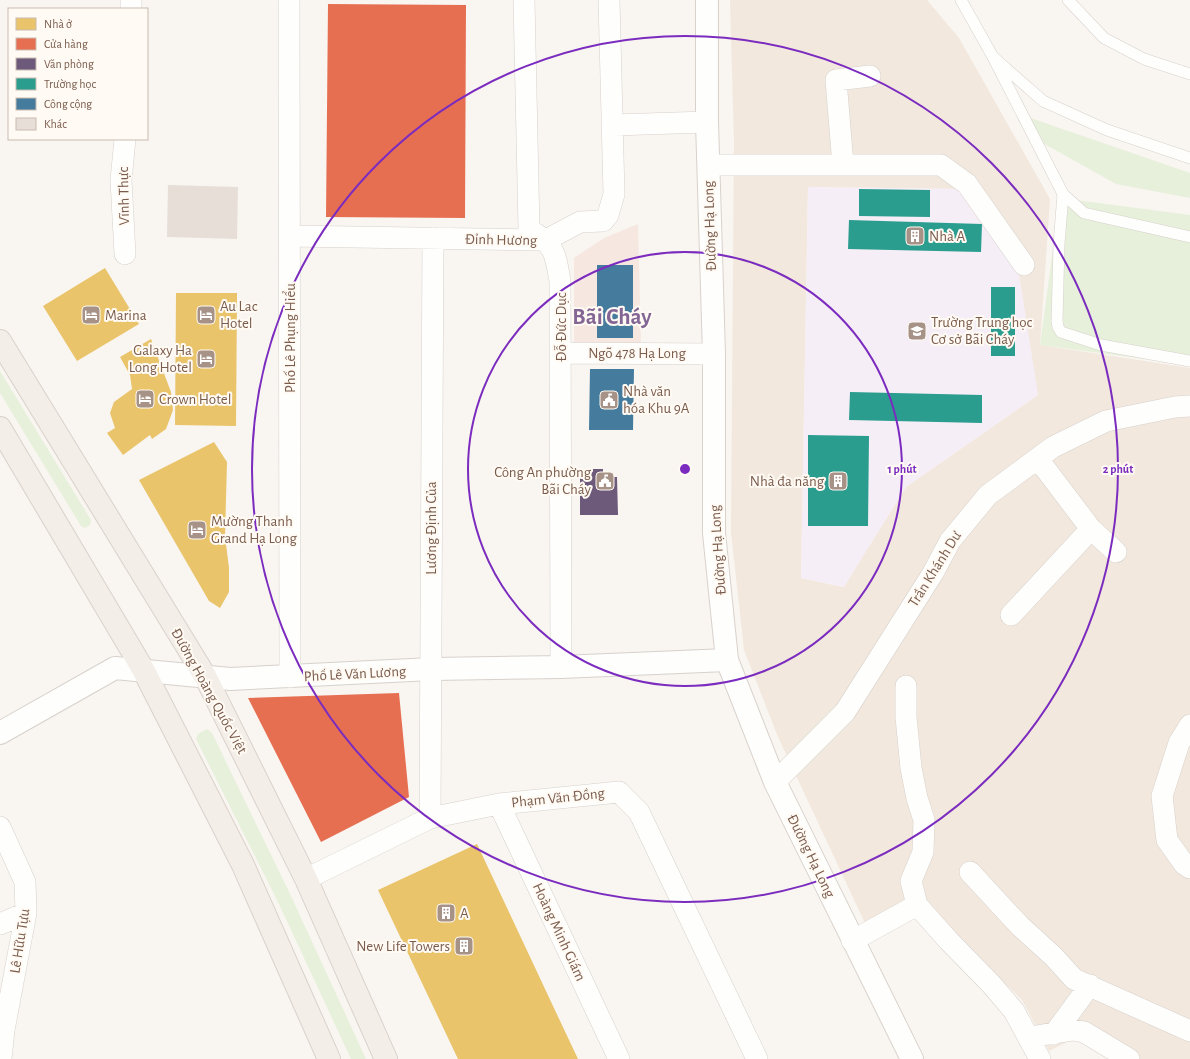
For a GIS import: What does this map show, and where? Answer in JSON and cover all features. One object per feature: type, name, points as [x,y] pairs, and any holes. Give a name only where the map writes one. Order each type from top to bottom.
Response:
[{"type":"main road","name":"Đường Hạ Long","points":[[707,0],[707,122],[714,354],[714,533],[727,660],[775,782],[852,941],[912,1059]]},
{"type":"main road","name":"Đường Hoàng Quốc Việt","points":[[0,341],[204,676],[306,879],[386,1059]]},
{"type":"main road","points":[[0,428],[144,671],[243,865],[328,1059]]},
{"type":"main road","name":"Phố Lê Văn Lương","points":[[0,733],[115,668],[230,679],[432,669],[561,667],[727,660]]},
{"type":"street","name":"Phố Lê Phụng Hiểu","points":[[289,0],[290,677]]},
{"type":"street","name":"Đỗ Đức Dục","points":[[524,0],[529,229],[546,240],[556,254],[560,281],[561,667]]},
{"type":"street","name":"Đỉnh Hương","points":[[290,236],[546,240],[580,222],[603,221],[608,215],[614,194],[609,0]]},
{"type":"street","points":[[843,165],[836,80],[870,76]]},
{"type":"street","points":[[613,125],[707,122]]},
{"type":"street","name":"Vĩnh Thực","points":[[125,140],[121,180],[125,254]]},
{"type":"street","points":[[709,165],[941,165],[967,184],[1024,265]]},
{"type":"street","name":"Lương Định Của","points":[[430,818],[432,669],[432,238]]},
{"type":"street","name":"Ngõ 478 Hạ Long","points":[[561,353],[714,354]]},
{"type":"street","name":"Trần Khánh Dư","points":[[775,782],[845,712],[933,573],[950,541],[988,495],[1053,447],[1106,421],[1175,407],[1190,406]]},
{"type":"street","points":[[1038,459],[1091,529],[1116,552]]},
{"type":"street","points":[[1011,615],[1091,529]]},
{"type":"street","points":[[906,686],[907,724],[911,768],[917,798],[924,820],[923,852],[911,881],[917,905],[991,984],[1014,1011],[1030,1037],[1040,1059]]},
{"type":"street","points":[[1190,725],[1179,742],[1162,796],[1167,840],[1184,864],[1190,868]]},
{"type":"street","name":"Phạm Văn Đồng","points":[[306,879],[430,818],[499,804],[619,792],[639,812],[757,1059]]},
{"type":"street","name":"Hoàng Minh Giám","points":[[499,804],[619,1059]]},
{"type":"street","name":"Lê Hữu Tựu","points":[[0,827],[25,882],[26,913],[4,1030],[1,1059]]},
{"type":"street","points":[[970,872],[1020,926],[1054,957],[1074,979],[1190,1031]]},
{"type":"street","points":[[852,941],[917,905]]},
{"type":"street","points":[[0,924],[26,913]]},
{"type":"street","points":[[1054,1034],[1090,985]]},
{"type":"street","points":[[1030,1037],[1073,1030],[1084,1032],[1129,1059]]},
{"type":"lane","points":[[961,0],[993,57],[1063,194],[1084,213],[1190,237]]},
{"type":"lane","points":[[1068,0],[1104,38],[1144,59],[1190,74]]},
{"type":"lane","points":[[993,57],[1043,101],[1107,130],[1190,158]]},
{"type":"lane","points":[[1063,194],[1059,244],[1056,321],[1061,332],[1101,345],[1190,361]]},
{"type":"shaded area","points":[[730,0],[927,0],[959,38],[1050,199],[1040,345],[1190,368],[1190,1059],[1117,1059],[1079,1036],[1049,1051],[1022,1000],[923,904],[871,936],[778,737],[744,650],[731,532],[734,142]],"holes":[[[808,187],[965,189],[1038,395],[906,487],[843,587],[801,578]]]},
{"type":"shaded area","name":"Trường Trung học Cơ sở Bãi Cháy","points":[[808,187],[965,189],[1018,267],[1038,395],[906,487],[844,587],[801,578]]},
{"type":"shaded area","points":[[638,224],[641,344],[574,346],[574,258],[604,238]]},
{"type":"green space","points":[[1019,114],[1190,173],[1190,198],[1116,184],[1032,137]]},
{"type":"green space","points":[[1060,198],[1190,215],[1190,365],[1040,345]]},
{"type":"green space","points":[[0,371],[91,520],[90,525],[85,528],[81,526],[0,393]]},
{"type":"green space","points":[[207,729],[212,733],[291,896],[366,1059],[351,1059],[278,902],[196,739],[198,734]]},
{"type":"building: Nhà ở","name":"Marina","points":[[105,268],[139,324],[77,361],[43,306]]},
{"type":"building: Nhà ở","points":[[176,293],[237,293],[236,426],[175,425]]},
{"type":"building: Nhà ở","name":"Crown Hotel","points":[[151,339],[171,392],[173,410],[166,429],[152,439],[150,435],[123,455],[107,433],[115,428],[110,413],[114,402],[132,389],[130,375],[120,357]]},
{"type":"building: Nhà ở","name":"Mường Thanh Grand Hạ Long","points":[[214,442],[227,462],[225,536],[229,568],[229,592],[220,608],[209,601],[139,480]]},
{"type":"building: Nhà ở","name":"New Life Towers","points":[[477,844],[578,1059],[458,1059],[378,890]]},
{"type":"building: Cửa hàng","points":[[328,4],[466,5],[465,218],[326,217]]},
{"type":"building: Cửa hàng","points":[[399,693],[409,797],[321,842],[248,698]]},
{"type":"building: Văn phòng","points":[[590,469],[603,469],[603,477],[617,477],[618,515],[580,515],[580,478],[590,478]]},
{"type":"building: Trường học","points":[[859,189],[930,190],[930,217],[859,216]]},
{"type":"building: Trường học","name":"Nhà A","points":[[849,220],[982,224],[981,252],[848,249]]},
{"type":"building: Trường học","points":[[991,287],[1015,287],[1015,356],[991,356]]},
{"type":"building: Trường học","points":[[850,392],[982,395],[982,423],[849,420]]},
{"type":"building: Trường học","name":"Nhà đa năng","points":[[808,435],[869,436],[868,526],[808,526]]},
{"type":"building: Công cộng","points":[[597,265],[633,265],[633,338],[597,338]]},
{"type":"building: Công cộng","points":[[590,369],[634,369],[633,430],[589,430]]},
{"type":"building: Khác","points":[[168,185],[238,187],[237,239],[167,237]]},
{"type":"place","name":"Nhà A","points":[[915,236]]},
{"type":"place","name":"Marina","points":[[91,315]]},
{"type":"place","name":"Au Lac Hotel","points":[[206,315]]},
{"type":"place","name":"Trường Trung học Cơ sở Bãi Cháy","points":[[917,331]]},
{"type":"place","name":"Galaxy Ha Long Hotel","points":[[206,359]]},
{"type":"place","name":"Crown Hotel","points":[[145,399]]},
{"type":"place","name":"Nhà văn hóa Khu 9A","points":[[609,400]]},
{"type":"place","name":"Công An phường Bãi Cháy","points":[[605,481]]},
{"type":"place","name":"Nhà đa năng","points":[[838,481]]},
{"type":"place","name":"Mường Thanh Grand Hạ Long","points":[[197,530]]},
{"type":"place","name":"A","points":[[446,913]]},
{"type":"place","name":"New Life Towers","points":[[464,946]]},
{"type":"district","name":"Bãi Cháy","points":[[612,317]]}]
